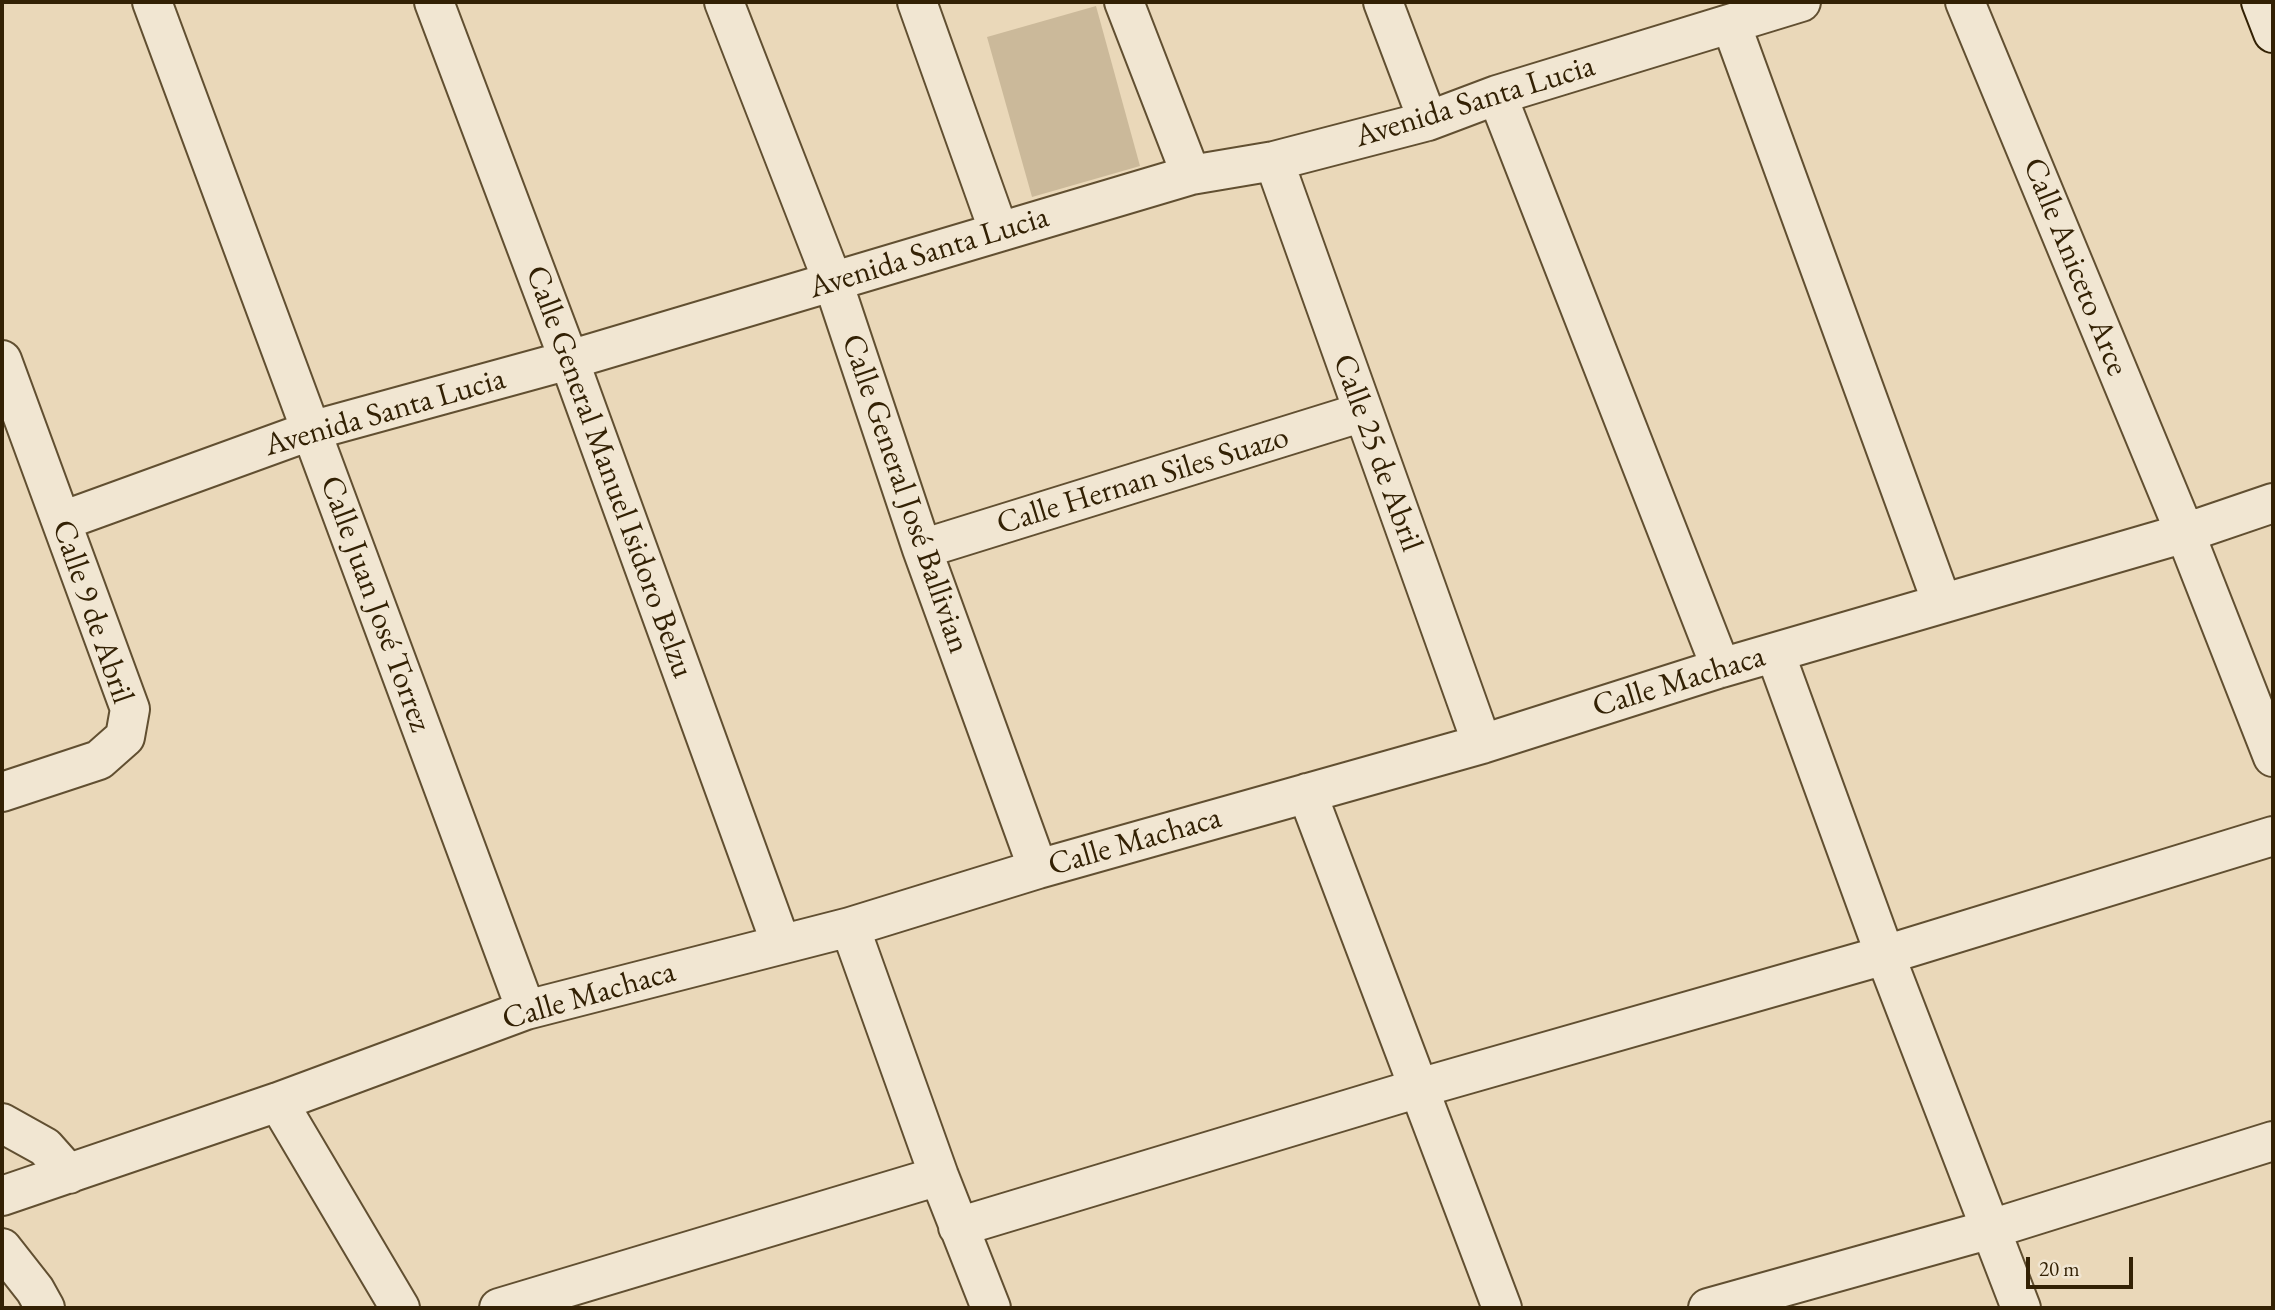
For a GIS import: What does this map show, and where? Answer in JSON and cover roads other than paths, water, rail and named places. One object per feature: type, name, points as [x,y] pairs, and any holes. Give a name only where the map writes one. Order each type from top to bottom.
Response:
[{"type":"street","name":"Calle Juan José Torrez","points":[[152,2],[526,1010]]},
{"type":"street","name":"Calle General Manuel Isidoro Belzu","points":[[434,2],[569,360],[781,944]]},
{"type":"street","name":"Calle General José Ballivian","points":[[724,2],[833,282],[922,549],[1038,869]]},
{"type":"street","points":[[917,2],[999,232]]},
{"type":"street","points":[[1124,2],[1191,175]]},
{"type":"street","points":[[1383,2],[1428,121]]},
{"type":"street","name":"Avenida Santa Lucia","points":[[62,521],[310,431],[569,360],[1191,175],[1274,160],[1428,121],[1497,95],[1801,2]]},
{"type":"street","name":"Calle Aniceto Arce","points":[[1965,2],[2185,533],[2273,757]]},
{"type":"street","points":[[2261,2],[2273,33]]},
{"type":"street","points":[[1731,24],[1942,603]]},
{"type":"street","points":[[1497,95],[1721,668]]},
{"type":"street","name":"Calle 25 de Abril","points":[[1274,160],[1482,744]]},
{"type":"street","name":"Calle 9 de Abril","points":[[2,359],[130,709],[125,737],[99,760],[2,792]]},
{"type":"street","name":"Calle Hernan Siles Suazo","points":[[922,549],[1363,412]]},
{"type":"street","name":"Calle Machaca","points":[[2,1196],[278,1102],[526,1010],[850,927],[1038,869],[1482,744],[1721,668],[2185,533],[2273,503]]},
{"type":"street","points":[[1775,653],[1885,955],[2021,1308]]},
{"type":"street","points":[[1307,793],[1502,1308]]},
{"type":"street","points":[[958,1227],[1419,1088],[1885,955],[2273,836]]},
{"type":"street","points":[[850,927],[939,1176],[991,1308]]},
{"type":"street","points":[[278,1102],[400,1308]]},
{"type":"street","points":[[2,1123],[44,1147],[69,1174]]},
{"type":"street","points":[[1708,1308],[1991,1229],[2273,1141]]},
{"type":"street","points":[[499,1308],[939,1176]]},
{"type":"street","points":[[2,1248],[36,1290],[45,1308]]}]
